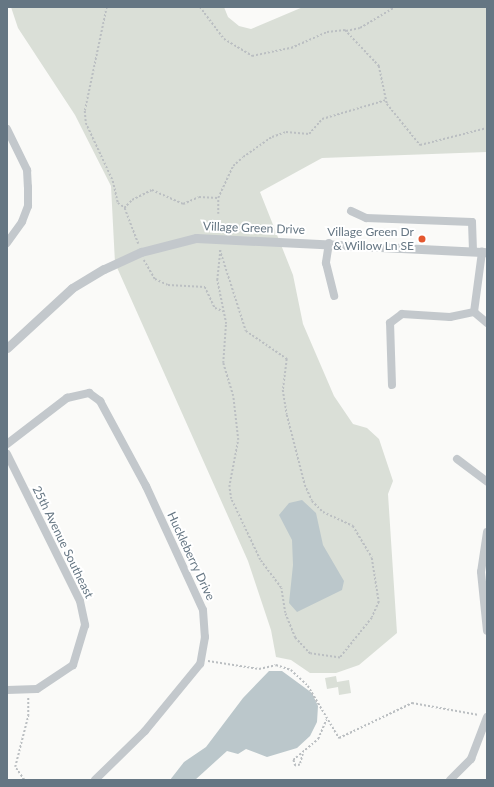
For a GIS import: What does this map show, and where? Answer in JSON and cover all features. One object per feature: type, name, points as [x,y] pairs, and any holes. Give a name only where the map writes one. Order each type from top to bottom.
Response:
[{"type":"street","points":[[7,129],[27,170],[28,206],[22,222],[7,243]]},
{"type":"street","points":[[351,211],[366,218],[472,222],[481,252],[474,312]]},
{"type":"street","name":"Village Green Drive","points":[[7,348],[72,288],[141,252],[196,238],[329,243],[481,252]]},
{"type":"street","points":[[329,243],[326,263],[334,296]]},
{"type":"street","points":[[474,312],[487,323]]},
{"type":"street","points":[[392,385],[390,324],[396,317],[402,314],[450,317],[474,312]]},
{"type":"street","name":"Huckleberry Drive","points":[[7,444],[67,398],[89,393],[100,402],[146,486],[203,610],[205,637],[201,659],[179,692],[95,780]]},
{"type":"street","name":"25th Avenue Southeast","points":[[7,454],[80,601],[86,625],[74,665],[55,680],[28,690]]},
{"type":"street","points":[[457,459],[487,482]]},
{"type":"street","points":[[487,532],[481,572],[487,631]]},
{"type":"street","points":[[7,690],[28,690]]},
{"type":"street","points":[[450,780],[471,759],[478,744],[487,717]]},
{"type":"path","points":[[107,7],[85,111],[86,123],[113,181],[118,203],[124,207]]},
{"type":"path","points":[[200,7],[224,39],[252,56],[291,48],[327,32],[346,31],[360,28],[395,7]]},
{"type":"path","points":[[346,31],[379,66],[386,100],[391,111],[420,145],[487,128]]},
{"type":"path","points":[[218,214],[218,198],[233,166],[243,157],[272,137],[286,132],[309,134],[328,116],[359,110],[386,100]]},
{"type":"path","points":[[220,250],[246,330],[287,359],[283,390],[287,415],[305,485],[312,500],[323,512],[354,526],[372,558],[379,602],[372,618],[340,658],[310,654],[295,638],[285,613],[281,588],[260,560],[230,499],[229,487],[238,440],[233,396],[223,363],[226,324],[217,280],[220,250]]},
{"type":"path","points":[[201,659],[259,669],[270,665],[284,667],[308,686],[339,738],[412,703],[487,717]]},
{"type":"path","points":[[24,780],[15,767],[28,716],[28,690]]},
{"type":"path","points":[[303,754],[301,764],[294,766],[294,759],[303,754],[322,732],[326,718]]},
{"type":"shaded area","points":[[11,7],[224,7],[228,17],[239,26],[251,29],[303,7],[487,7],[487,152],[322,158],[260,192],[293,275],[303,324],[334,396],[353,424],[367,428],[379,439],[393,481],[388,494],[397,633],[359,665],[336,673],[310,673],[291,660],[276,657],[271,630],[248,561],[115,263],[111,186],[75,115],[18,28]]},
{"type":"shaded area","points":[[302,500],[316,513],[323,545],[344,581],[342,590],[297,612],[289,603],[293,565],[292,540],[279,515],[289,503]]},
{"type":"shaded area","points":[[269,671],[282,671],[312,693],[318,706],[317,722],[310,736],[297,748],[267,757],[246,749],[238,754],[227,751],[195,780],[170,780],[184,762],[206,747],[243,698]]},
{"type":"shaded area","points":[[336,676],[337,682],[349,680],[351,693],[339,695],[338,687],[327,689],[325,678]]},
{"type":"place","name":"Village Green Dr & Willow Ln SE","points":[[422,239]]}]
